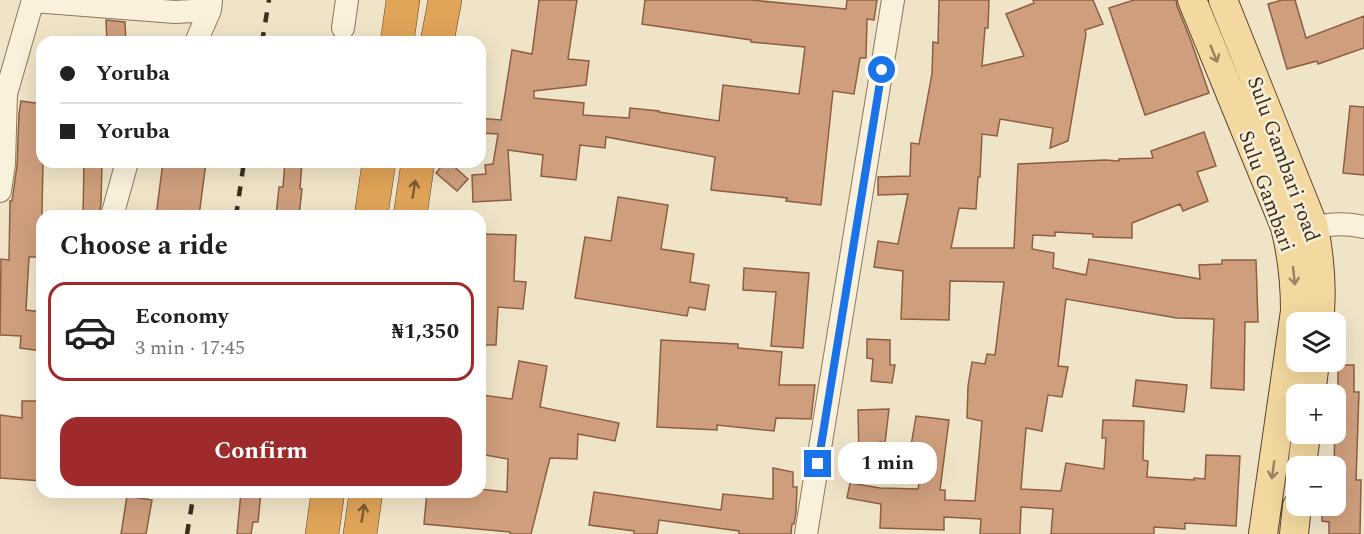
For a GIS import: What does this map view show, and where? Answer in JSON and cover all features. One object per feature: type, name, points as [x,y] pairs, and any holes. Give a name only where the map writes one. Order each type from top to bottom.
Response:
[{"type":"highway","points":[[372,210],[378,168]]},
{"type":"highway","points":[[411,210],[417,168]]},
{"type":"highway","points":[[322,534],[327,498]]},
{"type":"highway","points":[[360,534],[365,498]]},
{"type":"main road","name":"Sulu Gambari","points":[[1192,0],[1285,227],[1292,252],[1295,312],[1263,534]]},
{"type":"main road","name":"Sulu Gambari road","points":[[1223,0],[1314,227],[1322,281],[1320,312]]},
{"type":"main road","points":[[1294,534],[1296,516]]},
{"type":"street","points":[[343,28],[347,0]]},
{"type":"street","points":[[806,534],[893,0]]},
{"type":"street","points":[[0,191],[6,94],[33,1],[175,12],[210,5]]},
{"type":"street","points":[[198,36],[210,5]]},
{"type":"street","points":[[114,210],[126,168]]},
{"type":"street","points":[[1287,236],[1333,223],[1364,227]]},
{"type":"building","points":[[539,0],[577,0],[568,59],[589,61],[586,85],[534,91],[534,98],[584,103],[583,115],[629,118],[630,108],[719,121],[723,85],[799,94],[805,47],[751,42],[751,40],[642,24],[645,0],[750,0],[846,9],[847,0],[877,0],[874,20],[867,19],[866,58],[860,58],[854,94],[833,91],[821,205],[786,201],[787,198],[711,190],[715,157],[606,137],[605,148],[580,145],[576,180],[541,176],[543,155],[508,150],[511,200],[473,202],[472,175],[486,174],[486,165],[493,164],[498,134],[486,133],[486,119],[501,120],[512,50],[532,54]]},
{"type":"building","points":[[939,0],[989,0],[988,28],[985,28],[982,66],[1024,56],[1006,14],[1034,3],[1033,0],[1093,0],[1103,24],[1085,30],[1068,141],[1050,148],[1053,128],[1000,119],[997,136],[982,134],[976,209],[959,208],[951,248],[1014,248],[1018,164],[1153,158],[1151,151],[1204,132],[1216,166],[1197,172],[1208,201],[1183,211],[1180,204],[1132,223],[1132,238],[1093,237],[1093,234],[1055,232],[1055,236],[1033,235],[1032,249],[1054,253],[1053,268],[1086,275],[1089,259],[1200,279],[1199,265],[1222,264],[1222,260],[1256,260],[1258,322],[1245,322],[1244,390],[1211,388],[1214,319],[1177,318],[1066,299],[1058,366],[1068,367],[1062,397],[1048,395],[1042,431],[1026,428],[1021,489],[1061,491],[1066,463],[1104,469],[1106,438],[1102,438],[1103,420],[1144,421],[1143,460],[1148,461],[1147,477],[1205,479],[1206,455],[1240,456],[1236,526],[1185,523],[1185,529],[1154,527],[1154,534],[1051,534],[1053,509],[1021,507],[1020,534],[980,534],[981,519],[944,517],[944,530],[880,528],[881,504],[847,498],[850,483],[880,488],[918,489],[924,448],[911,446],[916,416],[949,420],[940,490],[945,490],[945,500],[975,501],[982,421],[967,418],[968,386],[972,362],[985,364],[987,354],[995,355],[1004,282],[950,281],[949,320],[901,319],[903,271],[874,267],[878,241],[898,244],[908,194],[878,195],[878,177],[910,176],[911,143],[919,144],[932,74],[933,42],[938,43]]},
{"type":"building","points":[[1134,0],[1176,0],[1209,93],[1145,115],[1109,8]]},
{"type":"building","points":[[1282,0],[1295,0],[1306,38],[1364,16],[1364,48],[1318,64],[1317,61],[1287,69],[1268,4]]},
{"type":"building","points":[[106,20],[125,22],[126,36],[107,36]]},
{"type":"building","points":[[21,101],[36,103],[36,168],[43,168],[42,210],[36,210],[36,257],[29,257],[26,310],[36,311],[36,350],[20,348],[21,336],[0,335],[1,259],[9,260],[10,201],[12,201],[17,166]]},
{"type":"building","points":[[1350,106],[1364,107],[1364,175],[1343,173]]},
{"type":"building","points":[[84,168],[102,168],[100,210],[83,210]]},
{"type":"building","points":[[162,168],[205,168],[200,210],[157,210]]},
{"type":"building","points":[[285,168],[302,168],[300,210],[277,210],[279,187],[283,187]]},
{"type":"building","points":[[440,168],[456,168],[468,179],[457,191],[436,173]]},
{"type":"building","points":[[618,197],[668,205],[661,249],[694,254],[690,282],[709,285],[705,310],[689,307],[687,316],[575,298],[585,237],[611,241]]},
{"type":"building","points":[[486,234],[516,235],[514,281],[526,282],[523,309],[498,307],[496,345],[486,345]]},
{"type":"building","points":[[744,268],[809,273],[803,348],[771,346],[776,292],[743,290]]},
{"type":"building","points":[[867,339],[890,340],[890,365],[895,365],[892,383],[871,381],[873,359],[867,358]]},
{"type":"building","points":[[661,340],[738,344],[738,348],[782,352],[779,385],[815,385],[811,419],[776,418],[774,431],[717,425],[717,430],[657,427]]},
{"type":"building","points":[[519,361],[547,366],[540,407],[619,423],[615,441],[578,434],[577,459],[550,458],[531,534],[510,534],[510,532],[424,524],[426,498],[486,498],[486,490],[507,492],[508,459],[486,455],[486,396],[512,399]]},
{"type":"building","points":[[1346,365],[1354,365],[1354,392],[1359,392],[1356,480],[1361,480],[1360,534],[1329,534],[1329,522],[1322,521],[1322,516],[1346,516],[1346,456],[1334,456],[1335,444],[1346,444],[1346,384],[1338,384],[1338,372],[1346,372]]},
{"type":"building","points":[[1136,380],[1187,385],[1184,412],[1133,406]]},
{"type":"building","points":[[22,401],[36,401],[36,481],[0,478],[0,415],[22,418]]},
{"type":"building","points":[[889,409],[885,443],[880,442],[880,456],[859,457],[858,410]]},
{"type":"building","points":[[773,468],[793,472],[793,487],[797,487],[796,512],[791,534],[739,534],[739,531],[659,520],[657,534],[634,534],[634,531],[589,525],[594,492],[721,510],[723,494],[773,499]]},
{"type":"building","points":[[127,498],[152,500],[146,534],[121,534]]},
{"type":"building","points":[[240,498],[260,498],[258,522],[253,522],[251,534],[237,534]]},
{"type":"railway","points":[[263,36],[269,0]]},
{"type":"railway","points":[[237,210],[243,168]]},
{"type":"railway","points":[[187,534],[193,498]]},
{"type":"route","points":[[818,464],[882,70]]}]
